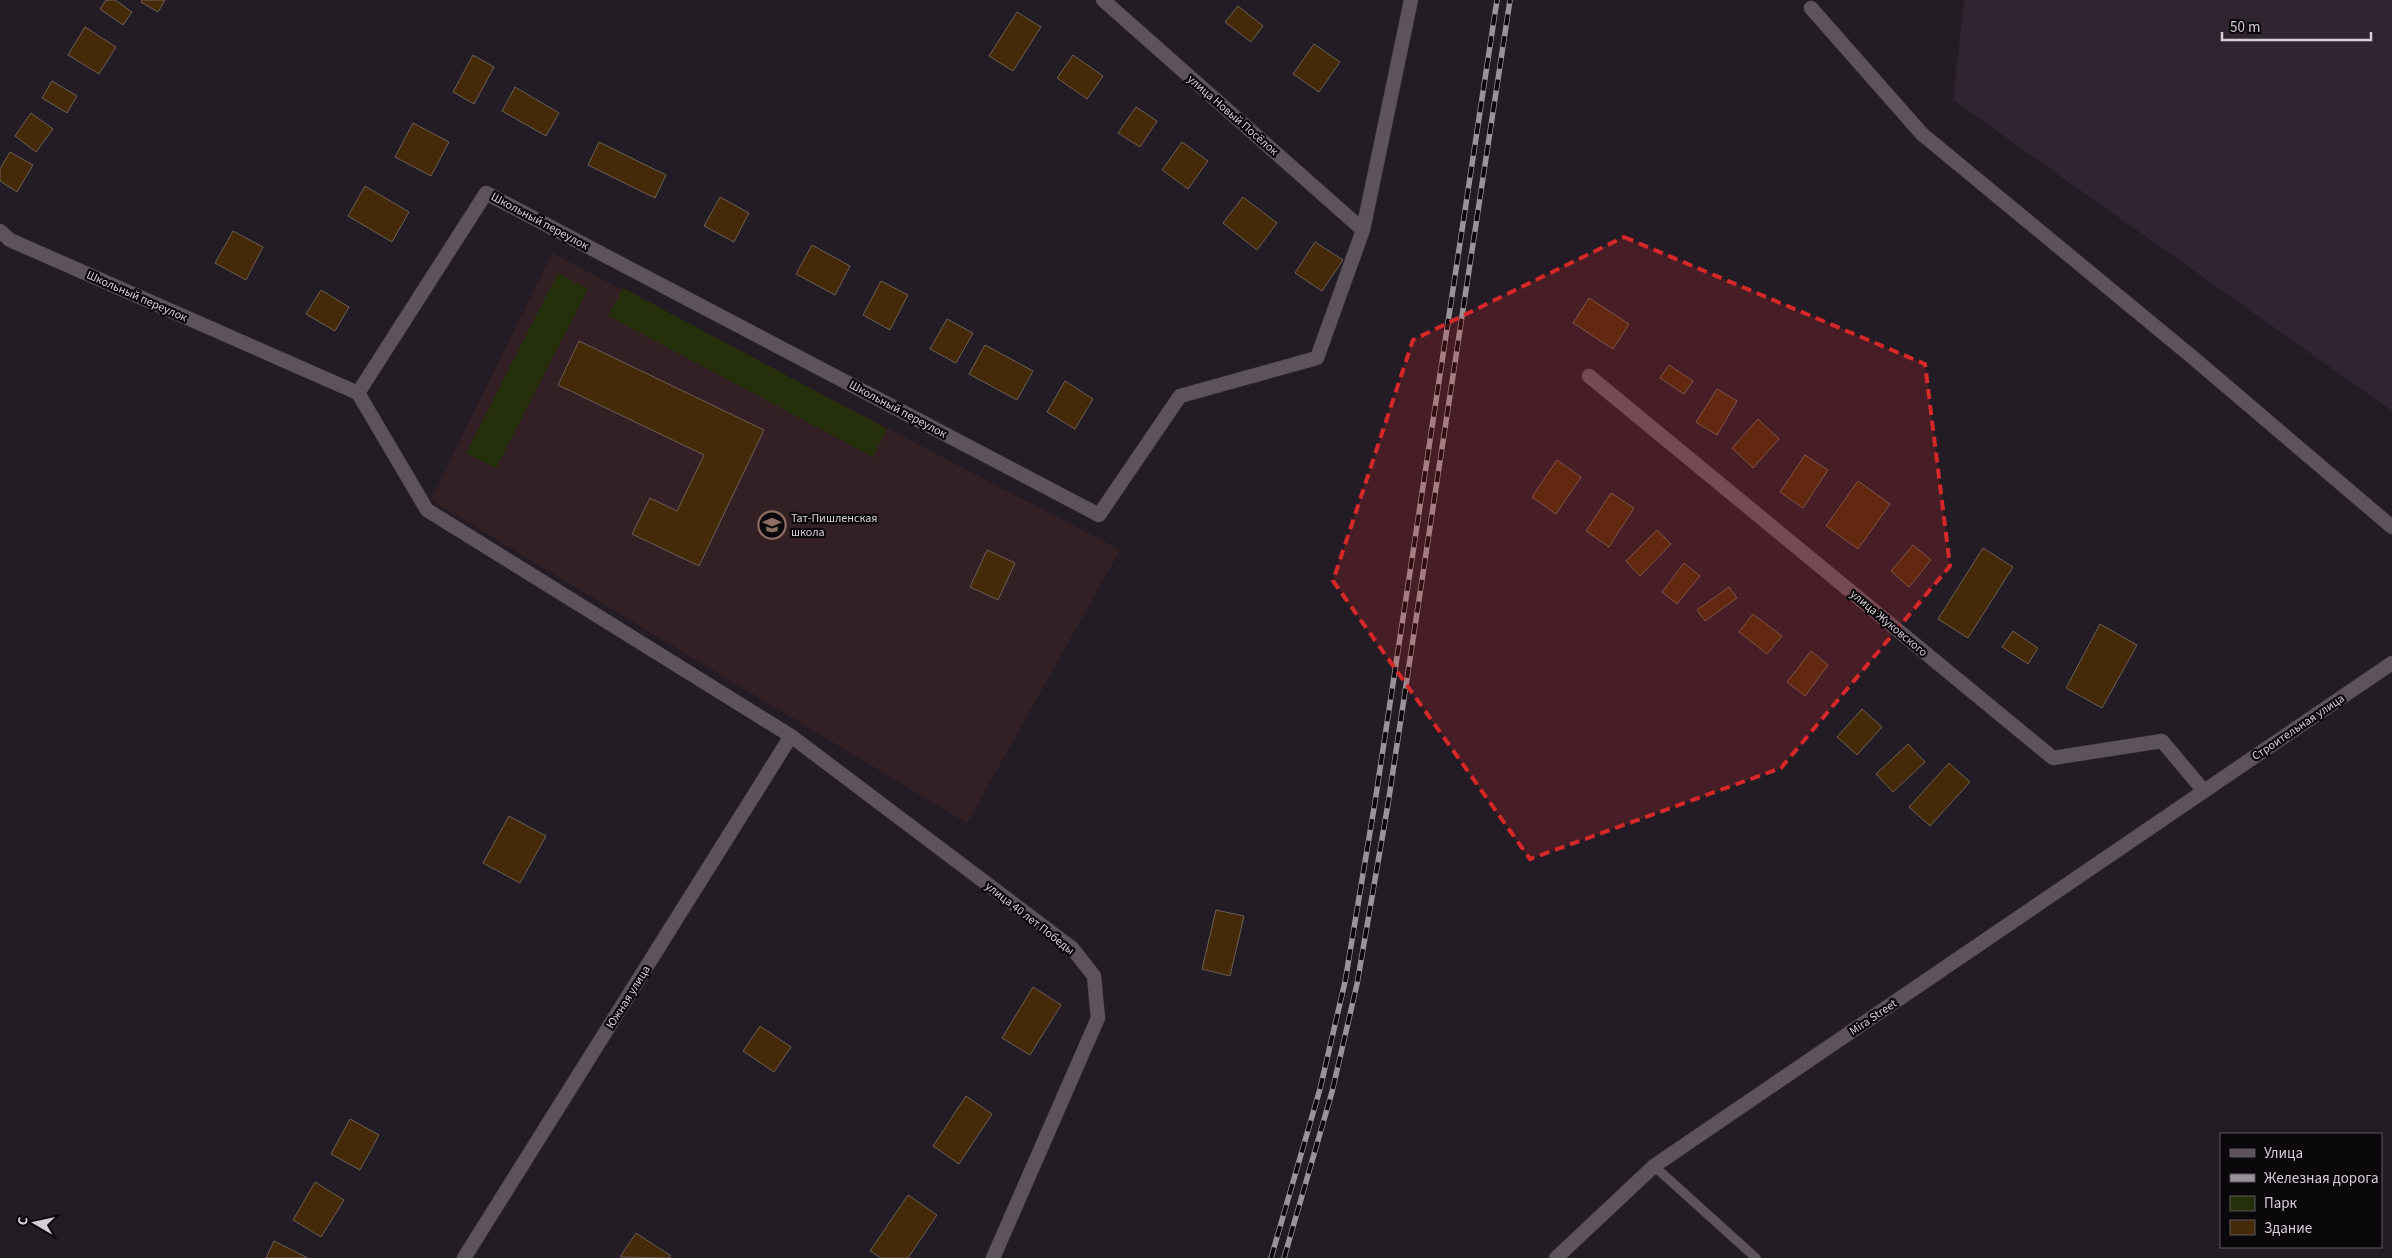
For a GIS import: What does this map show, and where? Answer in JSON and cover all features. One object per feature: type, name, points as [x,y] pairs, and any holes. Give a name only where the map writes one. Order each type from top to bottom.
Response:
[{"type":"street","name":"улица Новый Посёлок","points":[[1103,0],[1363,230]]},
{"type":"street","points":[[1363,230],[1411,0]]},
{"type":"street","points":[[1811,8],[1922,134],[2191,356],[2392,527]]},
{"type":"street","name":"Школьный переулок","points":[[0,231],[10,240],[358,394],[486,193],[1100,515],[1180,396],[1317,358],[1363,230]]},
{"type":"street","name":"улица Жуковского","points":[[1589,376],[2053,758],[2162,741],[2204,792]]},
{"type":"street","name":"улица 40 лет Победы","points":[[358,394],[427,510],[791,736],[1072,948],[1094,976],[1098,1018],[993,1258]]},
{"type":"street","name":"Строительная улица","points":[[2204,792],[2392,663]]},
{"type":"street","name":"Южная улица","points":[[464,1258],[791,736]]},
{"type":"street","name":"Mira Street","points":[[1556,1258],[1654,1166],[2204,792]]},
{"type":"lane","points":[[1654,1166],[1756,1258]]},
{"type":"highlighted area","points":[[1624,237],[1925,364],[1950,566],[1781,768],[1530,859],[1333,581],[1413,340]]},
{"type":"shaded area","points":[[1964,0],[2392,0],[2392,411],[1953,100]]},
{"type":"shaded area","name":"Тат-Пишленская школа","points":[[552,253],[1120,550],[967,823],[431,500]]},
{"type":"green space","points":[[558,273],[588,289],[496,468],[466,453]]},
{"type":"green space","points":[[623,288],[887,429],[873,457],[608,316]]},
{"type":"building","points":[[106,0],[115,0],[132,12],[123,25],[100,9]]},
{"type":"building","points":[[142,0],[165,0],[158,12],[141,2]]},
{"type":"building","points":[[1238,6],[1263,26],[1251,42],[1225,22]]},
{"type":"building","points":[[1017,12],[1041,27],[1013,71],[989,56]]},
{"type":"building","points":[[85,27],[116,47],[99,74],[68,55]]},
{"type":"building","points":[[1314,44],[1340,62],[1319,92],[1293,74]]},
{"type":"building","points":[[473,55],[494,67],[474,104],[453,92]]},
{"type":"building","points":[[1073,55],[1103,76],[1087,99],[1057,78]]},
{"type":"building","points":[[52,81],[77,96],[67,113],[42,98]]},
{"type":"building","points":[[515,87],[559,113],[546,136],[502,111]]},
{"type":"building","points":[[1136,107],[1157,121],[1140,147],[1118,133]]},
{"type":"building","points":[[31,113],[53,129],[36,152],[15,136]]},
{"type":"building","points":[[413,123],[449,142],[431,176],[395,157]]},
{"type":"building","points":[[599,142],[666,175],[655,198],[588,165]]},
{"type":"building","points":[[1182,142],[1208,161],[1188,189],[1162,170]]},
{"type":"building","points":[[10,152],[33,165],[17,192],[0,181],[0,169]]},
{"type":"building","points":[[365,186],[409,212],[392,242],[348,216]]},
{"type":"building","points":[[720,197],[749,213],[734,242],[704,226]]},
{"type":"building","points":[[1243,197],[1277,223],[1257,250],[1223,223]]},
{"type":"building","points":[[233,231],[263,247],[246,280],[215,263]]},
{"type":"building","points":[[1315,242],[1343,260],[1322,291],[1295,273]]},
{"type":"building","points":[[812,245],[850,266],[835,295],[796,274]]},
{"type":"building","points":[[881,281],[908,295],[890,330],[863,315]]},
{"type":"building","points":[[321,290],[349,307],[335,331],[306,314]]},
{"type":"building","points":[[1589,298],[1629,324],[1613,349],[1573,323]]},
{"type":"building","points":[[947,319],[973,333],[956,363],[930,349]]},
{"type":"building","points":[[579,341],[764,430],[699,566],[632,534],[650,498],[677,511],[704,455],[558,385]]},
{"type":"building","points":[[985,345],[1033,371],[1017,400],[969,374]]},
{"type":"building","points":[[1669,365],[1693,381],[1684,394],[1660,378]]},
{"type":"building","points":[[1065,381],[1093,399],[1075,429],[1047,412]]},
{"type":"building","points":[[1717,389],[1737,401],[1717,435],[1696,422]]},
{"type":"building","points":[[1758,419],[1779,439],[1753,468],[1732,448]]},
{"type":"building","points":[[1805,455],[1828,470],[1803,508],[1780,492]]},
{"type":"building","points":[[1557,460],[1581,477],[1556,514],[1532,497]]},
{"type":"building","points":[[1858,481],[1890,504],[1858,549],[1826,526]]},
{"type":"building","points":[[1611,493],[1634,508],[1609,547],[1586,531]]},
{"type":"building","points":[[1657,530],[1671,544],[1640,576],[1626,561]]},
{"type":"building","points":[[1913,545],[1931,560],[1909,587],[1891,571]]},
{"type":"building","points":[[1983,548],[2013,567],[1968,638],[1938,619]]},
{"type":"building","points":[[987,550],[1015,563],[998,600],[970,587]]},
{"type":"building","points":[[1684,563],[1700,576],[1677,604],[1662,592]]},
{"type":"building","points":[[1729,587],[1737,598],[1705,621],[1697,610]]},
{"type":"building","points":[[1753,614],[1782,636],[1767,654],[1739,632]]},
{"type":"building","points":[[2100,624],[2137,645],[2102,708],[2066,688]]},
{"type":"building","points":[[2013,631],[2038,648],[2028,664],[2002,647]]},
{"type":"building","points":[[1811,651],[1828,665],[1805,696],[1787,682]]},
{"type":"building","points":[[1862,709],[1882,727],[1857,755],[1837,737]]},
{"type":"building","points":[[1908,744],[1925,762],[1893,792],[1876,774]]},
{"type":"building","points":[[1949,763],[1970,782],[1930,826],[1909,807]]},
{"type":"building","points":[[509,816],[546,836],[520,883],[483,863]]},
{"type":"building","points":[[1216,910],[1244,916],[1230,976],[1202,969]]},
{"type":"building","points":[[1033,987],[1061,1005],[1030,1055],[1002,1038]]},
{"type":"building","points":[[760,1026],[791,1047],[774,1072],[743,1051]]},
{"type":"building","points":[[966,1096],[992,1114],[959,1164],[933,1146]]},
{"type":"building","points":[[350,1119],[379,1135],[360,1170],[331,1154]]},
{"type":"building","points":[[315,1182],[344,1200],[321,1237],[293,1220]]},
{"type":"building","points":[[908,1195],[937,1215],[908,1258],[881,1258],[870,1251]]},
{"type":"building","points":[[636,1233],[671,1256],[669,1258],[620,1257]]},
{"type":"building","points":[[274,1241],[308,1258],[266,1258]]},
{"type":"railway","points":[[1271,1258],[1320,1089],[1345,982],[1375,802],[1497,0]]},
{"type":"railway","points":[[1284,1258],[1332,1092],[1357,984],[1388,804],[1510,0]]},
{"type":"place","name":"Тат-Пишленская школа","points":[[772,525]]}]
